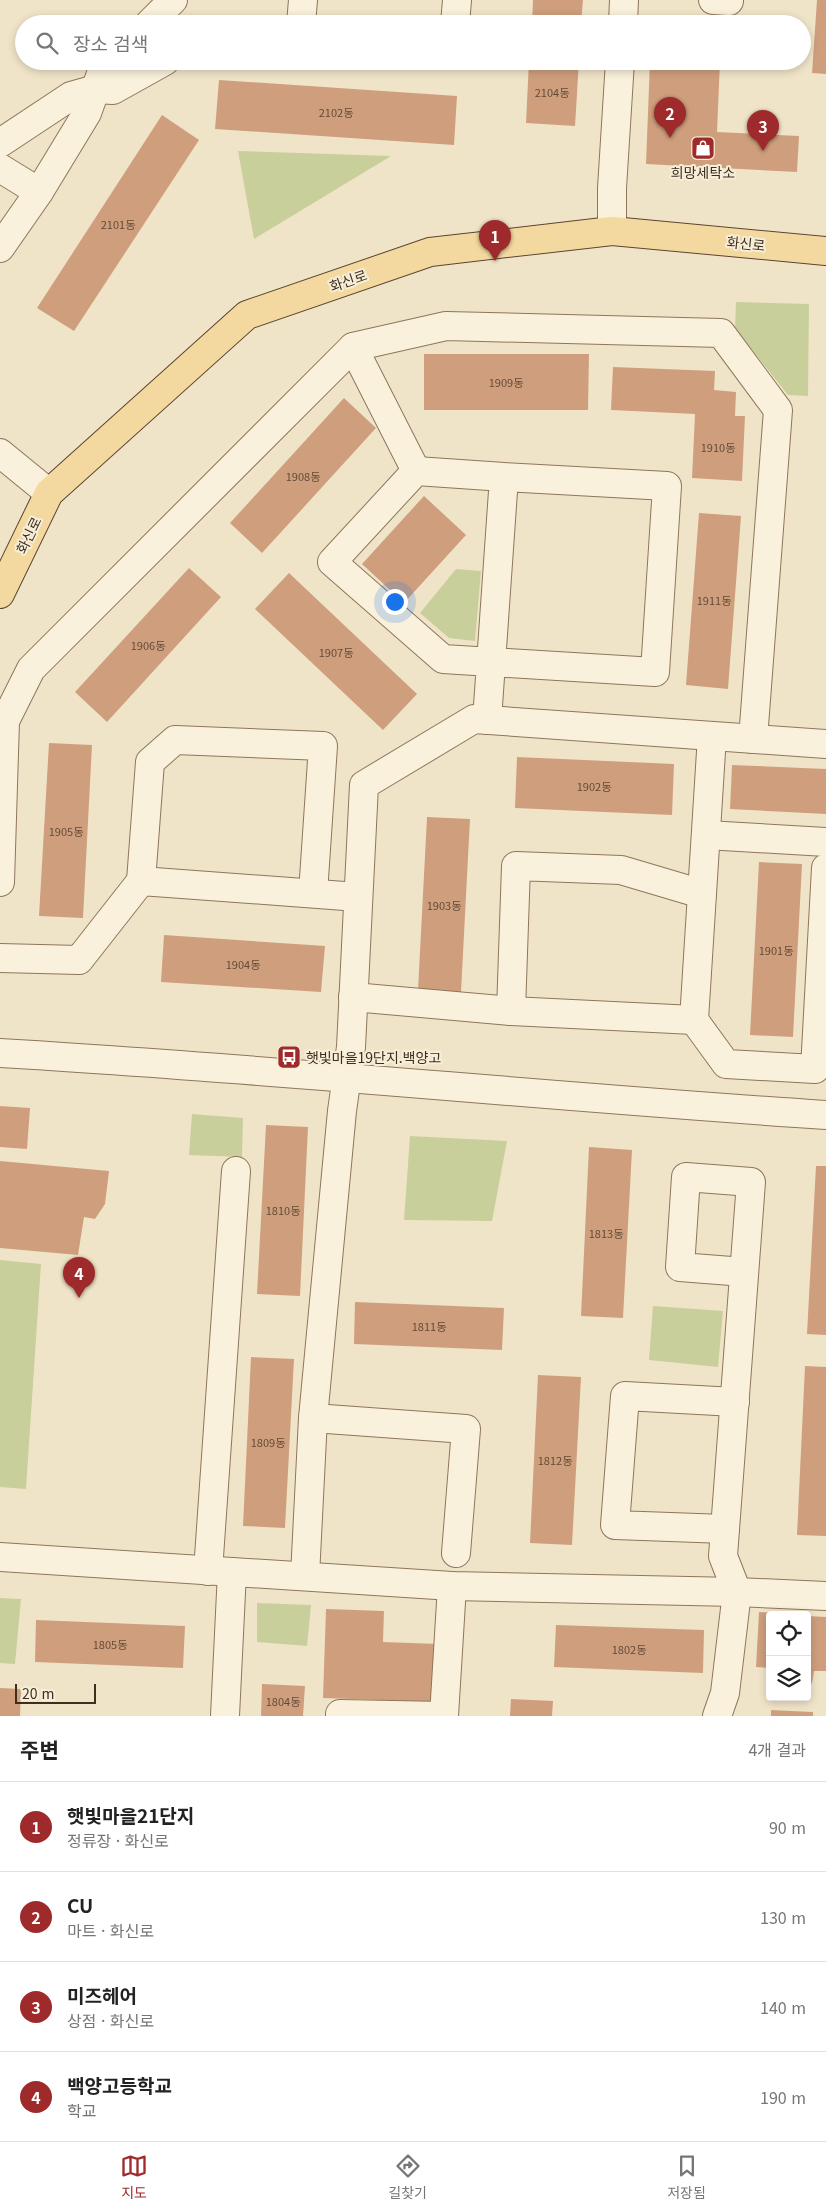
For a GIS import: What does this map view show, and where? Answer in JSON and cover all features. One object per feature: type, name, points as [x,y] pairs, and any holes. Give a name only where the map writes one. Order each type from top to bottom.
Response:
[{"type":"main road","name":"화신로","points":[[0,594],[49,493],[247,315],[430,252],[612,230],[826,251]]},
{"type":"street","points":[[158,15],[173,0]]},
{"type":"street","points":[[302,15],[303,0]]},
{"type":"street","points":[[456,15],[457,0]]},
{"type":"street","points":[[623,15],[624,0]]},
{"type":"street","points":[[0,248],[39,192],[86,113],[103,70]]},
{"type":"street","points":[[0,143],[70,96],[96,89],[113,90],[149,70]]},
{"type":"street","points":[[612,230],[612,188],[619,70]]},
{"type":"street","points":[[0,168],[39,192]]},
{"type":"street","points":[[0,882],[5,722],[31,669],[353,346],[446,326],[721,333],[778,410],[753,739]]},
{"type":"street","points":[[353,346],[416,471]]},
{"type":"street","points":[[0,453],[49,493]]},
{"type":"street","points":[[416,471],[668,486],[656,672],[443,659],[332,562],[416,471]]},
{"type":"street","points":[[487,720],[504,477]]},
{"type":"street","points":[[306,1576],[313,1418],[342,1111],[348,1079],[364,785],[474,720],[826,744]]},
{"type":"street","points":[[712,736],[694,1020],[726,1064],[815,1068],[826,868]]},
{"type":"street","points":[[0,958],[79,960],[141,881],[150,762],[176,740],[323,746],[313,893]]},
{"type":"street","points":[[706,835],[826,842]]},
{"type":"street","points":[[511,1011],[516,866],[621,870],[702,894]]},
{"type":"street","points":[[141,881],[358,896]]},
{"type":"street","points":[[353,997],[511,1011],[694,1020]]},
{"type":"street","points":[[0,1053],[170,1063],[663,1104],[826,1114]]},
{"type":"street","points":[[225,1716],[220,1572],[236,1171]]},
{"type":"street","points":[[717,1716],[725,1693],[737,1592],[723,1556],[744,1272]]},
{"type":"street","points":[[726,1529],[615,1525],[625,1396],[735,1402]]},
{"type":"street","points":[[313,1418],[466,1429],[456,1553]]},
{"type":"street","points":[[0,1557],[452,1586],[737,1592],[826,1596]]},
{"type":"street","points":[[340,1716],[340,1714],[444,1716],[452,1586]]},
{"type":"green space","points":[[238,151],[391,156],[254,239]]},
{"type":"green space","points":[[736,302],[809,304],[808,396],[788,395],[735,329]]},
{"type":"green space","points":[[456,569],[481,571],[475,641],[449,638],[420,613]]},
{"type":"green space","points":[[192,1114],[243,1118],[242,1157],[189,1155]]},
{"type":"green space","points":[[410,1136],[507,1141],[492,1221],[404,1220]]},
{"type":"green space","points":[[0,1260],[41,1264],[26,1489],[0,1487]]},
{"type":"green space","points":[[653,1306],[723,1311],[718,1367],[649,1360]]},
{"type":"green space","points":[[0,1598],[21,1599],[15,1664],[0,1663]]},
{"type":"green space","points":[[257,1603],[311,1605],[307,1646],[257,1642]]},
{"type":"building","points":[[533,0],[583,0],[582,15],[532,15]]},
{"type":"building","points":[[817,0],[826,0],[826,74],[812,73]]},
{"type":"building","points":[[529,70],[578,70],[575,126],[526,123]]},
{"type":"building","points":[[650,70],[720,70],[717,132],[799,136],[797,172],[646,164]]},
{"type":"building","points":[[219,80],[457,96],[454,145],[215,129]]},
{"type":"building","points":[[162,115],[199,140],[74,331],[37,308]]},
{"type":"building","points":[[424,354],[589,354],[588,410],[424,410]]},
{"type":"building","points":[[613,367],[715,371],[714,390],[736,392],[735,416],[745,416],[742,481],[692,478],[695,414],[611,410]]},
{"type":"building","points":[[344,398],[376,428],[262,553],[230,523]]},
{"type":"building","points":[[424,496],[466,535],[404,603],[362,564]]},
{"type":"building","points":[[699,513],[741,516],[728,689],[686,685]]},
{"type":"building","points":[[189,568],[221,597],[107,722],[75,692]]},
{"type":"building","points":[[289,573],[417,694],[383,730],[255,609]]},
{"type":"building","points":[[49,743],[92,745],[83,918],[39,916]]},
{"type":"building","points":[[517,757],[674,764],[672,815],[515,808]]},
{"type":"building","points":[[732,765],[826,769],[826,814],[730,809]]},
{"type":"building","points":[[427,817],[470,819],[461,992],[418,990]]},
{"type":"building","points":[[759,862],[802,864],[793,1037],[750,1035]]},
{"type":"building","points":[[164,935],[325,946],[321,992],[161,982]]},
{"type":"building","points":[[0,1106],[30,1108],[27,1149],[0,1147]]},
{"type":"building","points":[[266,1125],[308,1127],[300,1296],[257,1294]]},
{"type":"building","points":[[589,1147],[632,1150],[623,1318],[581,1316]]},
{"type":"building","points":[[0,1161],[109,1171],[105,1204],[95,1219],[84,1217],[78,1255],[0,1248]]},
{"type":"building","points":[[816,1166],[826,1166],[826,1335],[807,1334]]},
{"type":"building","points":[[355,1302],[504,1308],[502,1350],[354,1344]]},
{"type":"building","points":[[251,1357],[294,1359],[285,1528],[243,1526]]},
{"type":"building","points":[[805,1366],[826,1367],[826,1536],[797,1535]]},
{"type":"building","points":[[538,1375],[581,1377],[572,1545],[530,1543]]},
{"type":"building","points":[[326,1609],[384,1611],[383,1642],[439,1644],[438,1702],[323,1698]]},
{"type":"building","points":[[759,1612],[766,1612],[766,1668],[756,1667]]},
{"type":"building","points":[[811,1616],[826,1617],[826,1671],[814,1671],[812,1683]]},
{"type":"building","points":[[36,1620],[185,1626],[183,1668],[35,1662]]},
{"type":"building","points":[[556,1625],[704,1630],[703,1673],[554,1667]]},
{"type":"building","points":[[262,1684],[305,1686],[303,1716],[261,1716]]},
{"type":"building","points":[[0,1688],[21,1689],[20,1716],[0,1716]]},
{"type":"building","points":[[511,1699],[553,1701],[552,1716],[510,1716]]},
{"type":"building","points":[[771,1710],[813,1712],[813,1716],[771,1716]]},
{"type":"place","name":"CU","points":[[670,138]]},
{"type":"place","name":"희망세탁소","points":[[703,148]]},
{"type":"place","name":"미즈헤어","points":[[763,151]]},
{"type":"place","name":"햇빛마을21단지","points":[[495,261]]},
{"type":"place","name":"햇빛마을19단지.백양고","points":[[289,1057]]},
{"type":"place","name":"백양고등학교","points":[[79,1298]]}]
